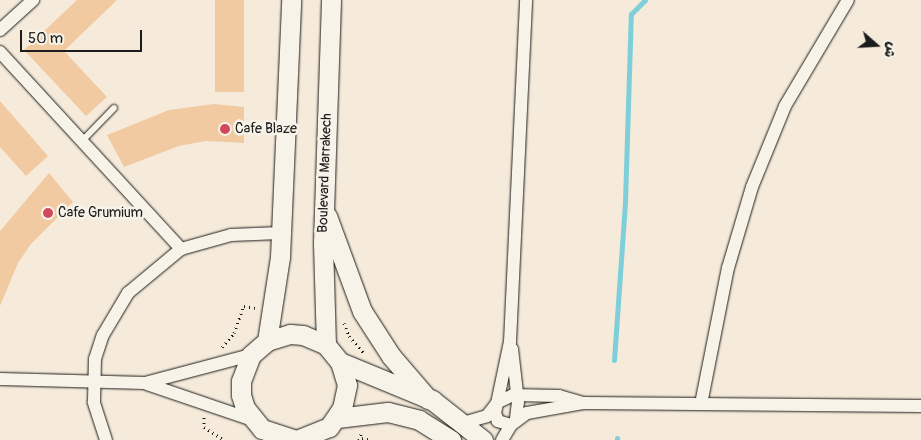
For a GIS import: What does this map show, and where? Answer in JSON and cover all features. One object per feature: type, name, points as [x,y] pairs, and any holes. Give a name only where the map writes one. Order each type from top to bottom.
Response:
[{"type":"main road","points":[[267,341],[273,312],[280,233],[291,0]]},
{"type":"main road","name":"Boulevard Marrakech","points":[[326,345],[323,208],[331,0]]},
{"type":"main road","points":[[323,208],[362,311],[391,356],[428,399]]},
{"type":"main road","points":[[297,334],[326,345],[340,362],[347,385],[337,418],[319,437],[296,440],[259,430],[245,408],[241,381],[251,355],[267,341],[297,334]]},
{"type":"main road","points":[[340,362],[428,399],[463,423],[482,440]]},
{"type":"main road","points":[[337,418],[371,412],[404,415],[430,425],[451,440]]},
{"type":"street","points":[[0,30],[33,0]]},
{"type":"street","points":[[526,0],[510,342],[496,418],[513,422],[539,409],[584,403],[921,406]]},
{"type":"street","points":[[701,404],[728,268],[752,187],[785,106],[848,0]]},
{"type":"street","points":[[0,52],[181,249]]},
{"type":"street","points":[[106,440],[94,402],[95,359],[114,314],[144,275],[181,249],[223,236],[280,233]]},
{"type":"street","points":[[502,440],[513,422],[517,394],[510,342]]},
{"type":"street","points":[[0,378],[145,383],[203,370],[251,355]]},
{"type":"street","points":[[145,383],[205,402],[259,430]]},
{"type":"street","points":[[463,423],[486,416],[498,402],[517,394],[559,396],[584,403]]},
{"type":"lane","points":[[82,141],[114,108]]},
{"type":"path","points":[[203,370],[205,356],[221,348],[234,333],[244,306],[273,312]]},
{"type":"path","points":[[324,310],[339,312],[349,336],[372,360],[369,374]]},
{"type":"path","points":[[205,402],[204,427],[224,440]]},
{"type":"path","points":[[362,438],[372,440]]},
{"type":"building","points":[[77,0],[117,0],[64,51],[107,97],[86,116],[24,50]]},
{"type":"building","points":[[215,0],[244,0],[244,92],[215,92]]},
{"type":"building","points":[[0,101],[48,156],[26,176],[0,147]]},
{"type":"building","points":[[214,104],[244,107],[244,143],[206,141],[179,146],[124,167],[107,135],[169,110]]},
{"type":"building","points":[[49,173],[73,202],[31,244],[18,263],[0,306],[0,231]]},
{"type":"waterway","points":[[614,360],[625,201],[631,14],[645,0]]},
{"type":"place","name":"Cafe Blaze","points":[[225,129]]},
{"type":"place","name":"Cafe Grumium","points":[[48,213]]}]
